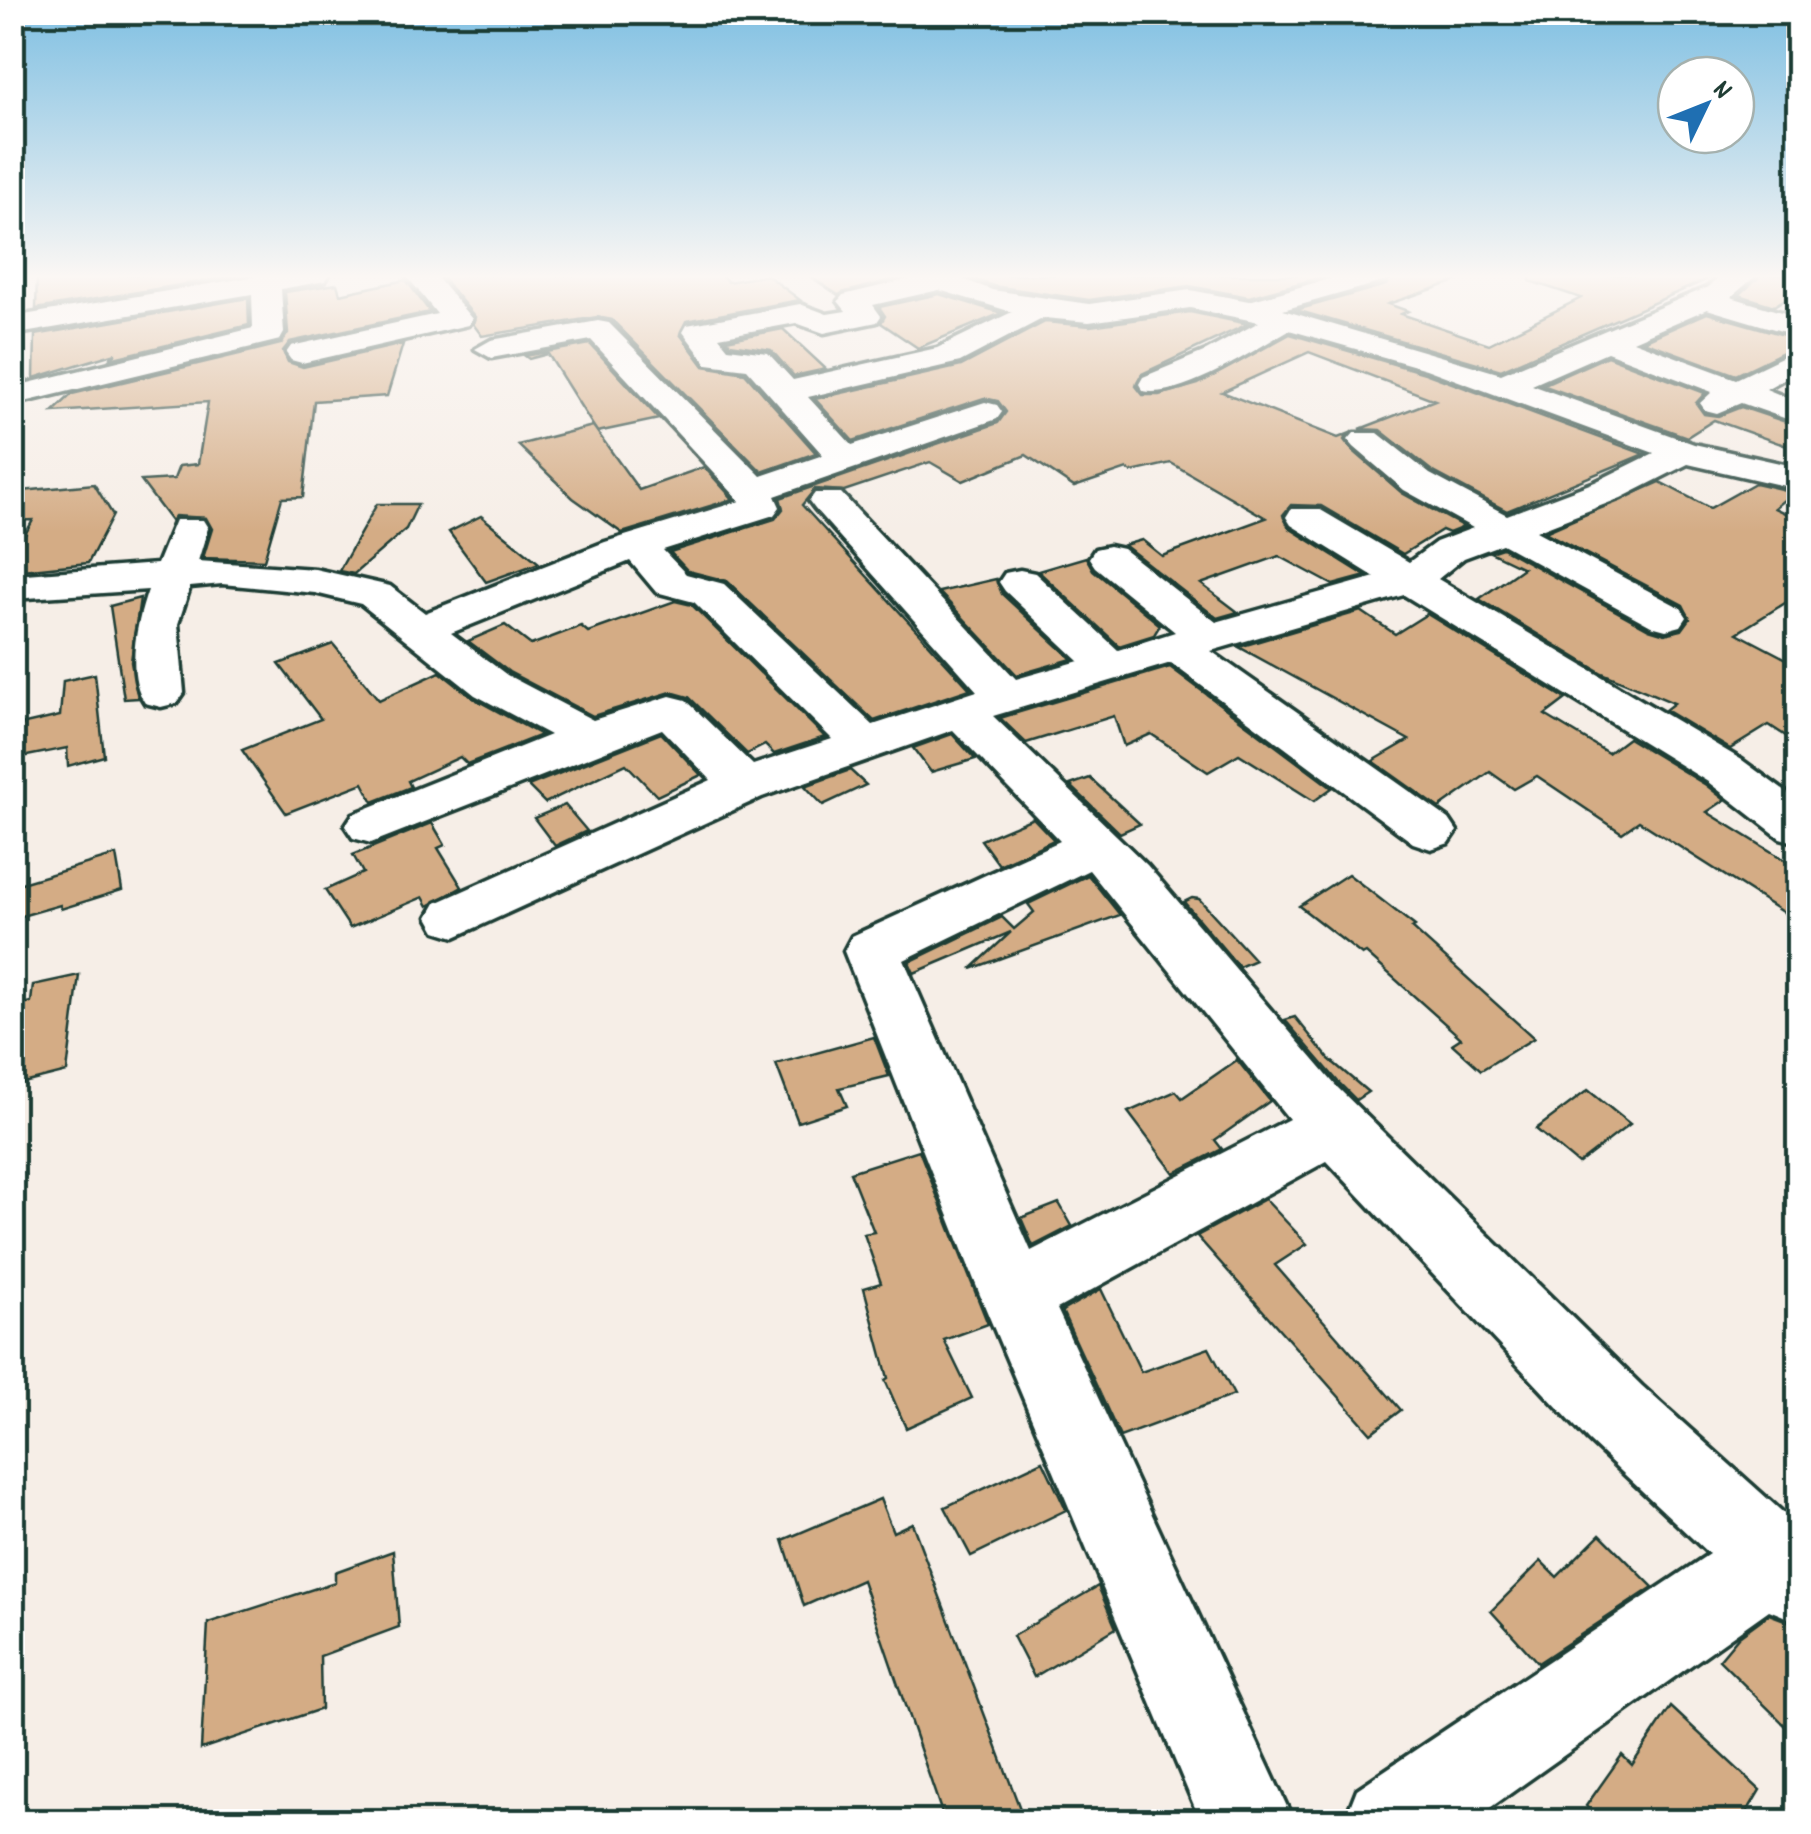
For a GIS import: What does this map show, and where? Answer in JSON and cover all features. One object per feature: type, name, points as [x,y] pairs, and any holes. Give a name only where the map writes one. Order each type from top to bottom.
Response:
[{"type":"street","points":[[20,361],[14,406],[173,361]]},
{"type":"street","points":[[510,361],[522,369]]},
{"type":"street","points":[[418,631],[631,547],[761,507],[754,491],[628,361]]},
{"type":"street","points":[[758,361],[846,460]]},
{"type":"street","points":[[785,392],[929,361]]},
{"type":"street","points":[[1155,384],[1210,361]]},
{"type":"street","points":[[1427,361],[1670,447],[1798,478]]},
{"type":"street","points":[[1502,386],[1557,361]]},
{"type":"street","points":[[1656,361],[1798,413]]},
{"type":"street","points":[[455,917],[744,785],[984,703],[1191,640],[1413,579],[1450,550],[1608,490],[1670,447],[1737,391],[1793,361]]},
{"type":"street","points":[[754,491],[986,412]]},
{"type":"street","points":[[1366,440],[1418,482],[1506,526],[1666,617]]},
{"type":"street","points":[[828,501],[1096,846],[1128,878],[1335,1126],[1615,1413],[1786,1569],[1390,1822]]},
{"type":"street","points":[[1304,517],[1413,579],[1725,772],[1798,826]]},
{"type":"street","points":[[161,693],[157,624],[190,528]]},
{"type":"street","points":[[631,547],[650,556],[671,583],[709,593],[864,743]]},
{"type":"street","points":[[1109,558],[1263,713],[1431,831]]},
{"type":"street","points":[[12,587],[222,572],[375,595],[491,686],[589,736]]},
{"type":"street","points":[[1020,582],[1108,665]]},
{"type":"street","points":[[371,826],[589,736],[670,710],[744,785]]},
{"type":"street","points":[[1096,846],[872,950],[1015,1295],[1248,1822]]},
{"type":"street","points":[[1015,1295],[1335,1126]]},
{"type":"building","points":[[34,361],[91,361],[34,378]]},
{"type":"building","points":[[212,361],[287,361],[303,367],[331,361],[398,361],[387,396],[314,401],[303,497],[282,498],[264,560],[203,558],[212,529],[206,518],[175,516],[171,521],[141,481],[174,479],[179,466],[198,464],[208,402],[53,412],[72,394]]},
{"type":"building","points":[[552,361],[605,361],[659,419],[597,432]]},
{"type":"building","points":[[652,361],[700,361],[704,366],[745,373],[816,453],[762,472]]},
{"type":"building","points":[[780,361],[817,361],[826,369],[794,376]]},
{"type":"building","points":[[971,361],[1170,361],[1142,374],[1136,386],[1143,395],[1159,395],[1198,384],[1241,361],[1290,361],[1222,392],[1338,438],[1348,434],[1344,440],[1351,449],[1402,493],[1464,527],[1449,533],[1442,530],[1403,554],[1321,506],[1291,505],[1283,515],[1289,528],[1366,576],[1333,585],[1279,556],[1201,584],[1238,612],[1217,618],[1124,545],[1142,540],[1162,556],[1266,518],[1171,463],[1132,472],[1127,469],[1074,487],[1026,455],[963,481],[930,462],[844,491],[815,489],[802,505],[970,689],[874,721],[727,581],[688,571],[670,552],[775,519],[783,509],[780,498],[998,423],[1006,412],[998,401],[984,398],[853,441],[815,399]]},
{"type":"building","points":[[1332,361],[1382,361],[1425,373],[1644,454],[1507,511],[1432,471],[1380,430],[1360,429],[1435,400]]},
{"type":"building","points":[[1469,361],[1522,361],[1501,370]]},
{"type":"building","points":[[1597,361],[1619,361],[1705,393],[1696,403],[1704,414],[1718,416],[1741,407],[1798,426],[1798,450],[1714,420],[1687,437],[1542,385]]},
{"type":"building","points":[[1697,361],[1766,361],[1736,375]]},
{"type":"building","points":[[593,426],[639,490],[704,467],[733,499],[622,533],[573,498],[518,445]]},
{"type":"building","points":[[1798,450],[1798,463],[1785,460]]},
{"type":"building","points":[[1660,482],[1710,508],[1755,483],[1794,492],[1774,508],[1798,519],[1798,595],[1737,633],[1798,665],[1798,744],[1769,725],[1730,749],[1665,710],[1674,703],[1602,673],[1479,599],[1523,568],[1490,552],[1502,548],[1649,629],[1665,634],[1682,630],[1690,619],[1683,605],[1545,532]]},
{"type":"building","points":[[94,484],[113,515],[88,563],[12,571],[12,558],[33,520],[12,521],[12,492]]},
{"type":"building","points":[[377,504],[418,504],[406,529],[354,574],[339,571]]},
{"type":"building","points":[[481,516],[539,563],[486,582],[449,532]]},
{"type":"building","points":[[1086,557],[1093,570],[1160,625],[1154,635],[1119,646],[1038,571]]},
{"type":"building","points":[[996,579],[1002,594],[1072,659],[1017,675],[939,592]]},
{"type":"building","points":[[140,598],[131,662],[138,698],[124,699],[110,606]]},
{"type":"building","points":[[675,601],[692,605],[825,737],[774,754],[765,745],[747,754],[689,697],[671,692],[593,716],[509,672],[468,641],[505,625],[531,645],[581,626],[588,632]]},
{"type":"building","points":[[1361,611],[1395,634],[1427,614],[1566,699],[1545,715],[1608,753],[1628,738],[1706,785],[1725,800],[1707,812],[1798,868],[1798,922],[1639,821],[1622,833],[1537,776],[1514,789],[1490,772],[1439,808],[1373,761],[1409,740],[1239,647]]},
{"type":"building","points":[[333,644],[379,700],[440,672],[473,698],[541,735],[467,764],[460,757],[408,781],[411,787],[373,802],[363,783],[286,813],[242,750],[321,719],[279,664]]},
{"type":"building","points":[[1170,667],[1332,788],[1314,801],[1239,754],[1208,772],[1151,734],[1124,746],[1114,716],[1026,743],[1000,718]]},
{"type":"building","points":[[95,674],[104,756],[68,766],[67,748],[12,759],[12,727],[60,716],[63,681]]},
{"type":"building","points":[[661,733],[701,775],[657,796],[626,764],[545,803],[528,786]]},
{"type":"building","points":[[952,734],[975,759],[931,772],[913,748]]},
{"type":"building","points":[[850,770],[866,785],[823,805],[805,786]]},
{"type":"building","points":[[1090,778],[1140,824],[1120,833],[1070,785]]},
{"type":"building","points":[[565,805],[587,831],[555,846],[534,818]]},
{"type":"building","points":[[1033,818],[1054,840],[999,865],[981,840]]},
{"type":"building","points":[[432,823],[445,845],[438,848],[462,887],[428,906],[423,897],[350,928],[325,890],[363,873],[353,855]]},
{"type":"building","points":[[116,855],[122,890],[61,909],[60,905],[18,917],[18,884]]},
{"type":"building","points":[[1348,874],[1415,926],[1412,928],[1534,1038],[1481,1070],[1452,1044],[1461,1038],[1366,953],[1362,955],[1299,906]]},
{"type":"building","points":[[1088,875],[1120,915],[971,969],[1011,932],[914,973],[909,962],[1002,917],[1014,929],[1034,912],[1028,904]]},
{"type":"building","points":[[1199,899],[1255,960],[1239,967],[1184,902]]},
{"type":"building","points":[[79,975],[67,1072],[12,1086],[12,1006],[31,1002],[33,985]]},
{"type":"building","points":[[1295,1017],[1329,1059],[1368,1092],[1356,1100],[1340,1084],[1285,1020]]},
{"type":"building","points":[[874,1037],[889,1076],[839,1088],[847,1106],[798,1122],[776,1064]]},
{"type":"building","points":[[1237,1060],[1270,1101],[1215,1140],[1222,1149],[1174,1173],[1128,1112],[1176,1091],[1182,1098]]},
{"type":"building","points":[[1588,1090],[1630,1124],[1578,1164],[1536,1129]]},
{"type":"building","points":[[919,1150],[988,1324],[944,1340],[972,1398],[906,1428],[885,1380],[888,1378],[864,1288],[881,1283],[864,1234],[874,1232],[850,1172]]},
{"type":"building","points":[[1265,1199],[1307,1244],[1275,1265],[1401,1410],[1371,1433],[1197,1236]]},
{"type":"building","points":[[1059,1203],[1072,1226],[1033,1246],[1021,1218]]},
{"type":"building","points":[[1101,1289],[1141,1372],[1209,1348],[1234,1395],[1120,1437],[1062,1311]]},
{"type":"building","points":[[1043,1461],[1066,1510],[971,1556],[945,1507]]},
{"type":"building","points":[[880,1499],[893,1532],[912,1523],[1025,1822],[945,1822],[862,1580],[804,1606],[783,1540]]},
{"type":"building","points":[[1600,1534],[1653,1587],[1538,1663],[1491,1611],[1541,1561],[1557,1577]]},
{"type":"building","points":[[393,1551],[399,1627],[320,1656],[321,1709],[201,1749],[208,1623],[335,1582],[335,1572]]},
{"type":"building","points":[[1098,1586],[1116,1628],[1034,1677],[1013,1636]]},
{"type":"building","points":[[1769,1614],[1798,1625],[1798,1738],[1719,1660],[1739,1636]]},
{"type":"building","points":[[1671,1707],[1760,1790],[1741,1822],[1600,1822],[1586,1806],[1622,1755],[1632,1765]]}]
